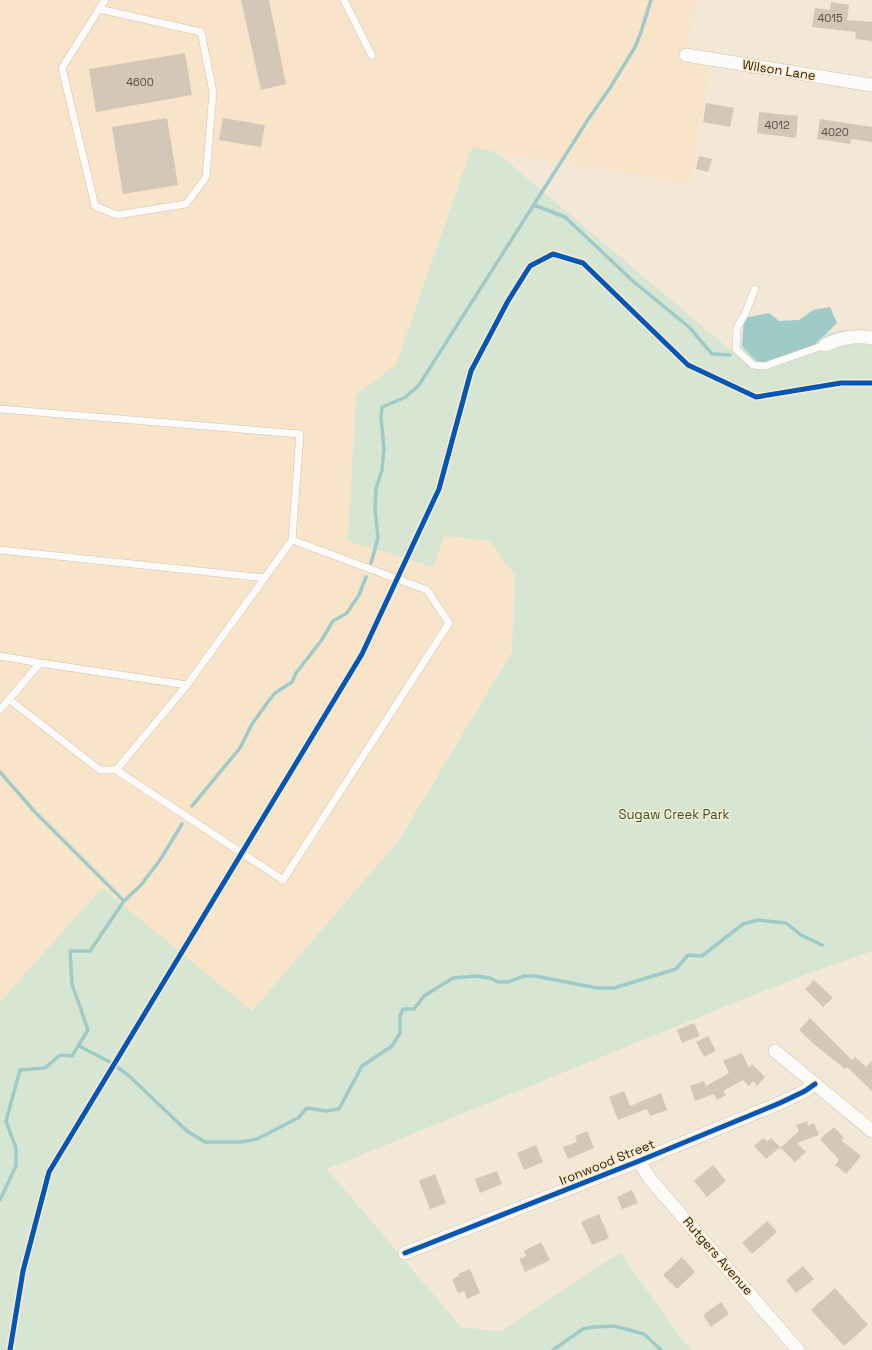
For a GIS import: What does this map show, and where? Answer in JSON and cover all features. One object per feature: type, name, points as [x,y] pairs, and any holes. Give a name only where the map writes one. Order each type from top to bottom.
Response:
[{"type":"street","name":"Wilson Lane","points":[[686,55],[872,85]]},
{"type":"street","points":[[825,345],[838,339],[851,336],[872,338]]},
{"type":"street","points":[[775,1051],[872,1131]]},
{"type":"street","name":"Ironwood Street","points":[[405,1253],[639,1161],[780,1102],[805,1091],[815,1084]]},
{"type":"street","name":"Rutgers Avenue","points":[[639,1161],[650,1179],[798,1350]]},
{"type":"lane","points":[[99,9],[201,32],[213,92],[206,177],[186,204],[117,215],[96,206],[62,68],[99,9],[105,0]]},
{"type":"lane","points":[[344,0],[372,56]]},
{"type":"lane","points":[[755,289],[745,314],[737,328],[736,349],[753,365],[766,366],[825,345]]},
{"type":"lane","points":[[0,409],[300,434],[292,540],[187,685],[116,770]]},
{"type":"lane","points":[[10,700],[100,770],[116,770],[282,880],[449,623],[427,590],[292,540]]},
{"type":"lane","points":[[0,550],[265,578]]},
{"type":"lane","points":[[0,656],[187,685]]},
{"type":"lane","points":[[0,710],[40,663]]},
{"type":"path","points":[[859,659],[872,671]]},
{"type":"path","points":[[797,833],[795,808],[797,794],[807,782],[870,749],[872,717]]},
{"type":"path","points":[[736,734],[752,780],[757,783],[790,776],[807,782]]},
{"type":"path","points":[[866,779],[872,767]]},
{"type":"shaded area","points":[[0,0],[696,0],[689,42],[709,74],[690,184],[484,150],[546,600],[268,1099],[0,1200]]},
{"type":"green space","name":"Sugaw Creek Park","points":[[472,147],[496,152],[730,350],[843,330],[872,333],[872,951],[815,971],[736,1002],[327,1169],[461,1327],[500,1332],[620,1253],[684,1342],[692,1350],[0,1350],[0,1002],[102,888],[252,1011],[399,840],[512,652],[515,575],[490,541],[444,536],[433,567],[348,541],[356,395],[396,365]]},
{"type":"water","points":[[830,307],[837,323],[811,348],[759,364],[742,346],[744,318],[769,313],[779,321],[799,320],[813,310]]},
{"type":"building","points":[[241,0],[269,0],[286,84],[261,90]]},
{"type":"building","points":[[831,2],[849,5],[847,20],[872,22],[872,41],[855,39],[856,32],[812,27],[815,8],[830,10]]},
{"type":"building","points":[[185,53],[192,95],[96,112],[89,69]]},
{"type":"building","points":[[706,103],[734,108],[730,127],[703,122]]},
{"type":"building","points":[[759,112],[798,116],[796,138],[757,133]]},
{"type":"building","points":[[167,118],[178,185],[123,194],[112,127]]},
{"type":"building","points":[[223,118],[265,125],[261,147],[219,140]]},
{"type":"building","points":[[820,119],[872,127],[872,142],[851,139],[850,144],[817,139]]},
{"type":"building","points":[[699,156],[712,159],[708,172],[696,169]]},
{"type":"building","points":[[814,980],[833,998],[823,1007],[805,989]]},
{"type":"building","points":[[810,1018],[852,1060],[855,1057],[866,1067],[872,1061],[872,1091],[847,1067],[845,1069],[799,1030]]},
{"type":"building","points":[[694,1023],[700,1036],[682,1043],[677,1030]]},
{"type":"building","points":[[708,1036],[716,1051],[704,1057],[696,1042]]},
{"type":"building","points":[[742,1053],[749,1068],[752,1064],[765,1077],[757,1086],[753,1081],[749,1086],[743,1080],[723,1091],[726,1095],[717,1100],[714,1094],[695,1101],[690,1086],[704,1081],[706,1086],[729,1073],[723,1061]]},
{"type":"building","points":[[624,1091],[630,1106],[661,1093],[667,1110],[650,1116],[647,1109],[618,1120],[609,1097]]},
{"type":"building","points":[[807,1121],[808,1126],[814,1123],[819,1135],[797,1143],[806,1152],[795,1162],[782,1149],[779,1149],[799,1131],[796,1125]]},
{"type":"building","points":[[834,1127],[844,1138],[841,1140],[861,1156],[846,1174],[835,1165],[839,1160],[820,1139]]},
{"type":"building","points":[[587,1131],[594,1148],[568,1159],[563,1147],[577,1142],[575,1136]]},
{"type":"building","points":[[763,1138],[767,1141],[771,1138],[780,1147],[766,1159],[754,1146]]},
{"type":"building","points":[[536,1145],[543,1162],[524,1170],[517,1153]]},
{"type":"building","points":[[713,1165],[726,1181],[707,1197],[694,1181]]},
{"type":"building","points":[[497,1171],[502,1184],[480,1193],[475,1179]]},
{"type":"building","points":[[435,1174],[446,1203],[430,1209],[419,1181]]},
{"type":"building","points":[[632,1190],[638,1203],[622,1209],[617,1197]]},
{"type":"building","points":[[599,1214],[609,1238],[592,1245],[581,1222]]},
{"type":"building","points":[[767,1221],[777,1232],[752,1254],[742,1243]]},
{"type":"building","points":[[541,1242],[550,1260],[525,1272],[519,1259],[526,1256],[524,1251]]},
{"type":"building","points":[[682,1257],[695,1272],[677,1289],[663,1275]]},
{"type":"building","points":[[803,1266],[814,1279],[796,1293],[786,1280]]},
{"type":"building","points":[[470,1269],[480,1293],[467,1299],[464,1291],[458,1293],[452,1279],[459,1276],[458,1274]]},
{"type":"building","points":[[835,1288],[868,1325],[844,1346],[811,1310]]},
{"type":"building","points":[[721,1302],[729,1314],[711,1327],[703,1315]]},
{"type":"waterway","points":[[371,563],[378,538],[375,508],[376,489],[382,470],[384,448],[381,418],[382,407],[406,397],[419,385],[635,47],[651,0]]},
{"type":"waterway","points":[[534,205],[565,217],[634,282],[689,327],[712,354],[730,355]]},
{"type":"waterway","points":[[192,806],[240,748],[252,724],[270,699],[275,693],[292,682],[296,673],[321,641],[333,621],[347,613],[359,595],[366,577]]},
{"type":"waterway","points":[[0,772],[34,811],[124,901]]},
{"type":"waterway","points":[[0,1200],[16,1166],[16,1148],[6,1121],[20,1070],[45,1068],[60,1055],[72,1056],[88,1030],[72,984],[70,951],[90,951],[124,901],[141,885],[160,860],[182,824]]},
{"type":"waterway","points":[[79,1046],[110,1062],[128,1075],[187,1131],[205,1142],[241,1142],[257,1139],[298,1118],[307,1108],[326,1111],[339,1109],[362,1066],[392,1046],[400,1033],[400,1016],[403,1009],[414,1009],[424,996],[453,978],[475,976],[490,978],[498,982],[508,982],[524,976],[535,976],[597,988],[614,988],[676,969],[688,955],[702,956],[743,924],[758,920],[786,923],[801,935],[822,945]]},
{"type":"waterway","points":[[553,1350],[583,1329],[614,1326],[644,1334],[661,1350]]},
{"type":"cycle path","points":[[10,1350],[23,1271],[49,1172],[362,654],[439,489],[471,371],[508,301],[530,266],[553,254],[583,263],[688,365],[756,397],[841,383],[872,383]]},
{"type":"cycle path","points":[[405,1253],[639,1161],[780,1103],[805,1091],[815,1084]]}]
